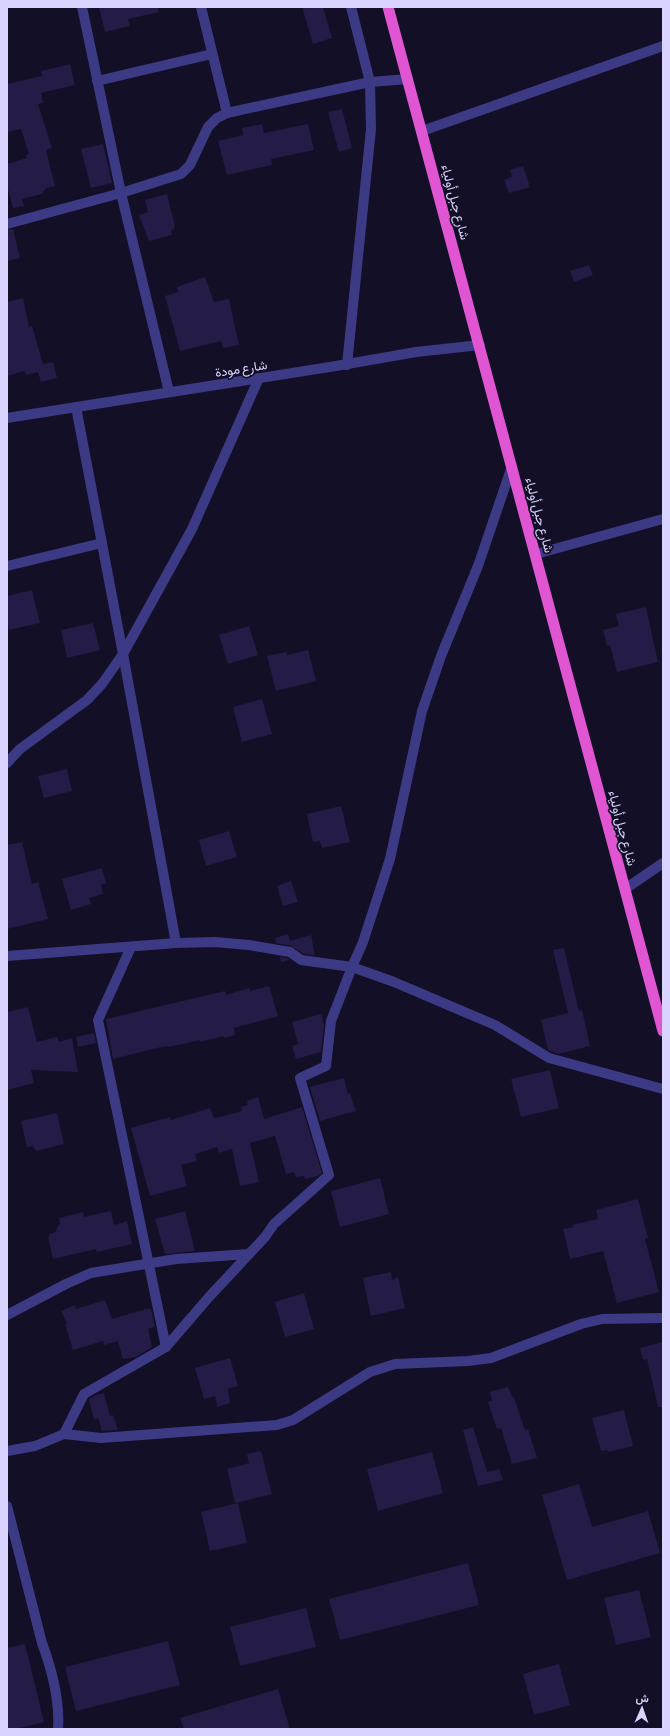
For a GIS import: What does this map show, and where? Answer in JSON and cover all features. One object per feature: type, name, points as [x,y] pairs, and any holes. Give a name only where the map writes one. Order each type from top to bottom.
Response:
[{"type":"highway","name":"شارع جبل أولياء","points":[[388,7],[662,1027]]},
{"type":"street","points":[[82,7],[121,193],[169,392]]},
{"type":"street","points":[[201,7],[227,113]]},
{"type":"street","points":[[346,364],[370,129],[370,82],[351,7]]},
{"type":"street","points":[[422,131],[663,46]]},
{"type":"street","points":[[97,81],[212,54]]},
{"type":"street","points":[[7,224],[121,193],[181,174],[190,165],[208,126],[227,113],[370,82],[408,79]]},
{"type":"street","name":"شارع مودة","points":[[7,418],[416,352],[480,345]]},
{"type":"street","points":[[7,763],[20,749],[87,700],[102,684],[123,654],[192,529],[259,378]]},
{"type":"street","points":[[76,407],[176,943]]},
{"type":"street","points":[[64,1434],[84,1394],[166,1347],[265,1237],[274,1224],[330,1175],[300,1078],[326,1066],[331,1021],[363,942],[390,859],[422,711],[441,656],[478,566],[512,466]]},
{"type":"street","points":[[536,554],[663,519]]},
{"type":"street","points":[[7,566],[102,543]]},
{"type":"street","points":[[625,889],[663,863]]},
{"type":"street","points":[[7,956],[176,943],[215,942],[249,945],[290,952],[301,960],[352,967],[394,982],[495,1025],[548,1058],[663,1089]]},
{"type":"street","points":[[131,947],[98,1020],[166,1347]]},
{"type":"street","points":[[7,1315],[66,1284],[92,1274],[176,1259],[249,1254]]},
{"type":"street","points":[[7,1451],[34,1446],[64,1434],[101,1438],[277,1426],[293,1420],[370,1372],[382,1367],[394,1364],[468,1362],[491,1358],[580,1324],[602,1319],[663,1318]]},
{"type":"street","points":[[7,1506],[42,1644],[55,1685],[58,1729]]},
{"type":"building","points":[[99,7],[158,7],[159,12],[128,19],[130,26],[105,32]]},
{"type":"building","points":[[302,7],[323,7],[332,38],[313,44]]},
{"type":"building","points":[[70,64],[75,85],[41,93],[43,103],[38,104],[52,148],[46,150],[55,186],[46,188],[42,194],[22,199],[24,206],[13,208],[7,186],[7,164],[27,158],[26,155],[29,154],[21,129],[7,132],[7,84],[42,76],[41,71]]},
{"type":"building","points":[[342,109],[352,148],[339,152],[328,112]]},
{"type":"building","points":[[262,124],[264,133],[308,124],[314,150],[271,159],[272,165],[227,175],[218,141],[243,135],[242,128]]},
{"type":"building","points":[[103,144],[112,183],[91,188],[81,149]]},
{"type":"building","points":[[523,166],[530,187],[509,193],[504,180],[512,177],[510,170]]},
{"type":"building","points":[[167,194],[175,226],[174,229],[171,230],[172,235],[149,241],[139,215],[148,212],[145,200]]},
{"type":"building","points":[[13,229],[20,258],[7,261],[7,230]]},
{"type":"building","points":[[589,265],[593,275],[574,282],[570,271]]},
{"type":"building","points":[[205,277],[214,302],[229,299],[239,345],[223,348],[221,341],[180,351],[165,296],[178,292],[177,287]]},
{"type":"building","points":[[23,298],[29,327],[32,326],[43,364],[53,362],[57,378],[41,382],[38,372],[26,375],[24,371],[7,376],[7,302]]},
{"type":"building","points":[[32,590],[40,623],[9,630],[7,621],[7,596]]},
{"type":"building","points":[[646,607],[658,662],[617,672],[610,645],[607,646],[603,630],[619,626],[616,614]]},
{"type":"building","points":[[93,623],[100,650],[67,658],[61,630]]},
{"type":"building","points":[[249,626],[258,655],[228,664],[219,635]]},
{"type":"building","points":[[308,650],[316,681],[276,691],[267,656],[287,652],[287,655]]},
{"type":"building","points":[[262,699],[272,734],[242,742],[233,707]]},
{"type":"building","points":[[67,769],[72,791],[44,798],[38,776]]},
{"type":"building","points":[[341,806],[350,842],[322,848],[320,841],[313,842],[307,814]]},
{"type":"building","points":[[229,831],[237,857],[206,866],[199,840]]},
{"type":"building","points":[[22,842],[32,884],[38,882],[48,919],[7,929],[7,845]]},
{"type":"building","points":[[102,868],[106,883],[101,885],[103,894],[89,898],[91,904],[71,910],[62,879]]},
{"type":"building","points":[[291,881],[298,902],[283,906],[277,886]]},
{"type":"building","points":[[288,934],[290,941],[311,935],[315,955],[304,954],[291,946],[276,943],[275,938]]},
{"type":"building","points":[[564,948],[579,1011],[582,1010],[590,1046],[558,1054],[548,1050],[541,1020],[568,1013],[553,950]]},
{"type":"building","points":[[280,957],[287,958],[290,960],[281,962]]},
{"type":"building","points":[[269,986],[278,1016],[234,1028],[235,1035],[224,1038],[223,1036],[200,1042],[200,1040],[169,1047],[157,1048],[113,1059],[106,1019],[225,991],[226,995],[249,988],[250,991]]},
{"type":"building","points":[[28,1007],[37,1042],[57,1037],[59,1042],[72,1038],[78,1072],[31,1070],[34,1083],[7,1090],[7,1012]]},
{"type":"building","points":[[321,1014],[324,1025],[321,1052],[296,1059],[292,1046],[298,1044],[292,1022]]},
{"type":"building","points":[[94,1033],[96,1043],[78,1047],[76,1037]]},
{"type":"building","points":[[550,1070],[559,1108],[521,1117],[511,1079]]},
{"type":"building","points":[[344,1078],[348,1094],[350,1093],[356,1111],[320,1121],[310,1087]]},
{"type":"building","points":[[258,1097],[264,1119],[302,1107],[322,1173],[318,1176],[305,1179],[304,1176],[296,1177],[294,1172],[286,1174],[275,1136],[250,1143],[259,1182],[240,1186],[232,1149],[219,1153],[217,1147],[195,1154],[197,1161],[181,1165],[187,1186],[150,1196],[131,1128],[170,1117],[171,1120],[210,1108],[214,1118],[220,1117],[242,1111],[241,1107],[248,1105],[247,1101]]},
{"type":"building","points":[[57,1113],[64,1144],[36,1151],[33,1146],[27,1147],[21,1121]]},
{"type":"building","points":[[380,1178],[389,1214],[340,1227],[331,1191]]},
{"type":"building","points":[[638,1199],[648,1238],[645,1239],[659,1292],[617,1303],[603,1251],[570,1259],[563,1229],[573,1227],[572,1225],[598,1219],[596,1210]]},
{"type":"building","points":[[111,1211],[114,1225],[127,1221],[132,1244],[97,1252],[96,1249],[53,1259],[48,1237],[49,1234],[56,1232],[57,1227],[60,1224],[59,1218],[83,1212],[84,1217]]},
{"type":"building","points":[[185,1211],[195,1251],[165,1254],[155,1219]]},
{"type":"building","points":[[391,1272],[392,1280],[398,1277],[405,1308],[371,1316],[363,1278]]},
{"type":"building","points":[[304,1293],[314,1329],[285,1337],[275,1302]]},
{"type":"building","points":[[105,1300],[112,1319],[146,1309],[151,1309],[155,1327],[148,1329],[152,1347],[136,1357],[123,1359],[118,1341],[104,1345],[103,1341],[73,1350],[65,1324],[67,1324],[61,1311],[75,1305],[76,1309]]},
{"type":"building","points":[[663,1342],[663,1407],[658,1407],[647,1359],[643,1360],[640,1348]]},
{"type":"building","points":[[230,1358],[238,1386],[228,1389],[230,1403],[217,1407],[215,1396],[204,1399],[195,1368]]},
{"type":"building","points":[[508,1387],[512,1397],[514,1397],[525,1430],[528,1429],[537,1458],[512,1464],[501,1428],[497,1429],[488,1402],[492,1400],[490,1392]]},
{"type":"building","points":[[104,1393],[110,1416],[113,1415],[118,1430],[102,1431],[98,1418],[94,1420],[89,1399]]},
{"type":"building","points":[[624,1410],[633,1446],[608,1452],[607,1450],[601,1451],[592,1418]]},
{"type":"building","points":[[473,1427],[487,1472],[499,1469],[503,1480],[478,1486],[463,1430]]},
{"type":"building","points":[[261,1451],[272,1494],[235,1503],[227,1469],[249,1463],[247,1454]]},
{"type":"building","points":[[432,1452],[443,1493],[378,1511],[367,1469]]},
{"type":"building","points":[[579,1484],[592,1527],[648,1511],[660,1553],[567,1580],[542,1495]]},
{"type":"building","points":[[238,1503],[247,1543],[210,1551],[201,1512]]},
{"type":"building","points":[[468,1563],[479,1605],[340,1640],[329,1599]]},
{"type":"building","points":[[639,1590],[651,1637],[616,1645],[604,1598]]},
{"type":"building","points":[[306,1608],[316,1647],[240,1666],[230,1627]]},
{"type":"building","points":[[168,1641],[180,1685],[76,1711],[65,1667]]},
{"type":"building","points":[[25,1644],[44,1722],[16,1729],[7,1729],[7,1648]]},
{"type":"building","points":[[559,1664],[570,1705],[534,1715],[523,1674]]},
{"type":"building","points":[[278,1689],[290,1729],[184,1729],[180,1718]]}]
